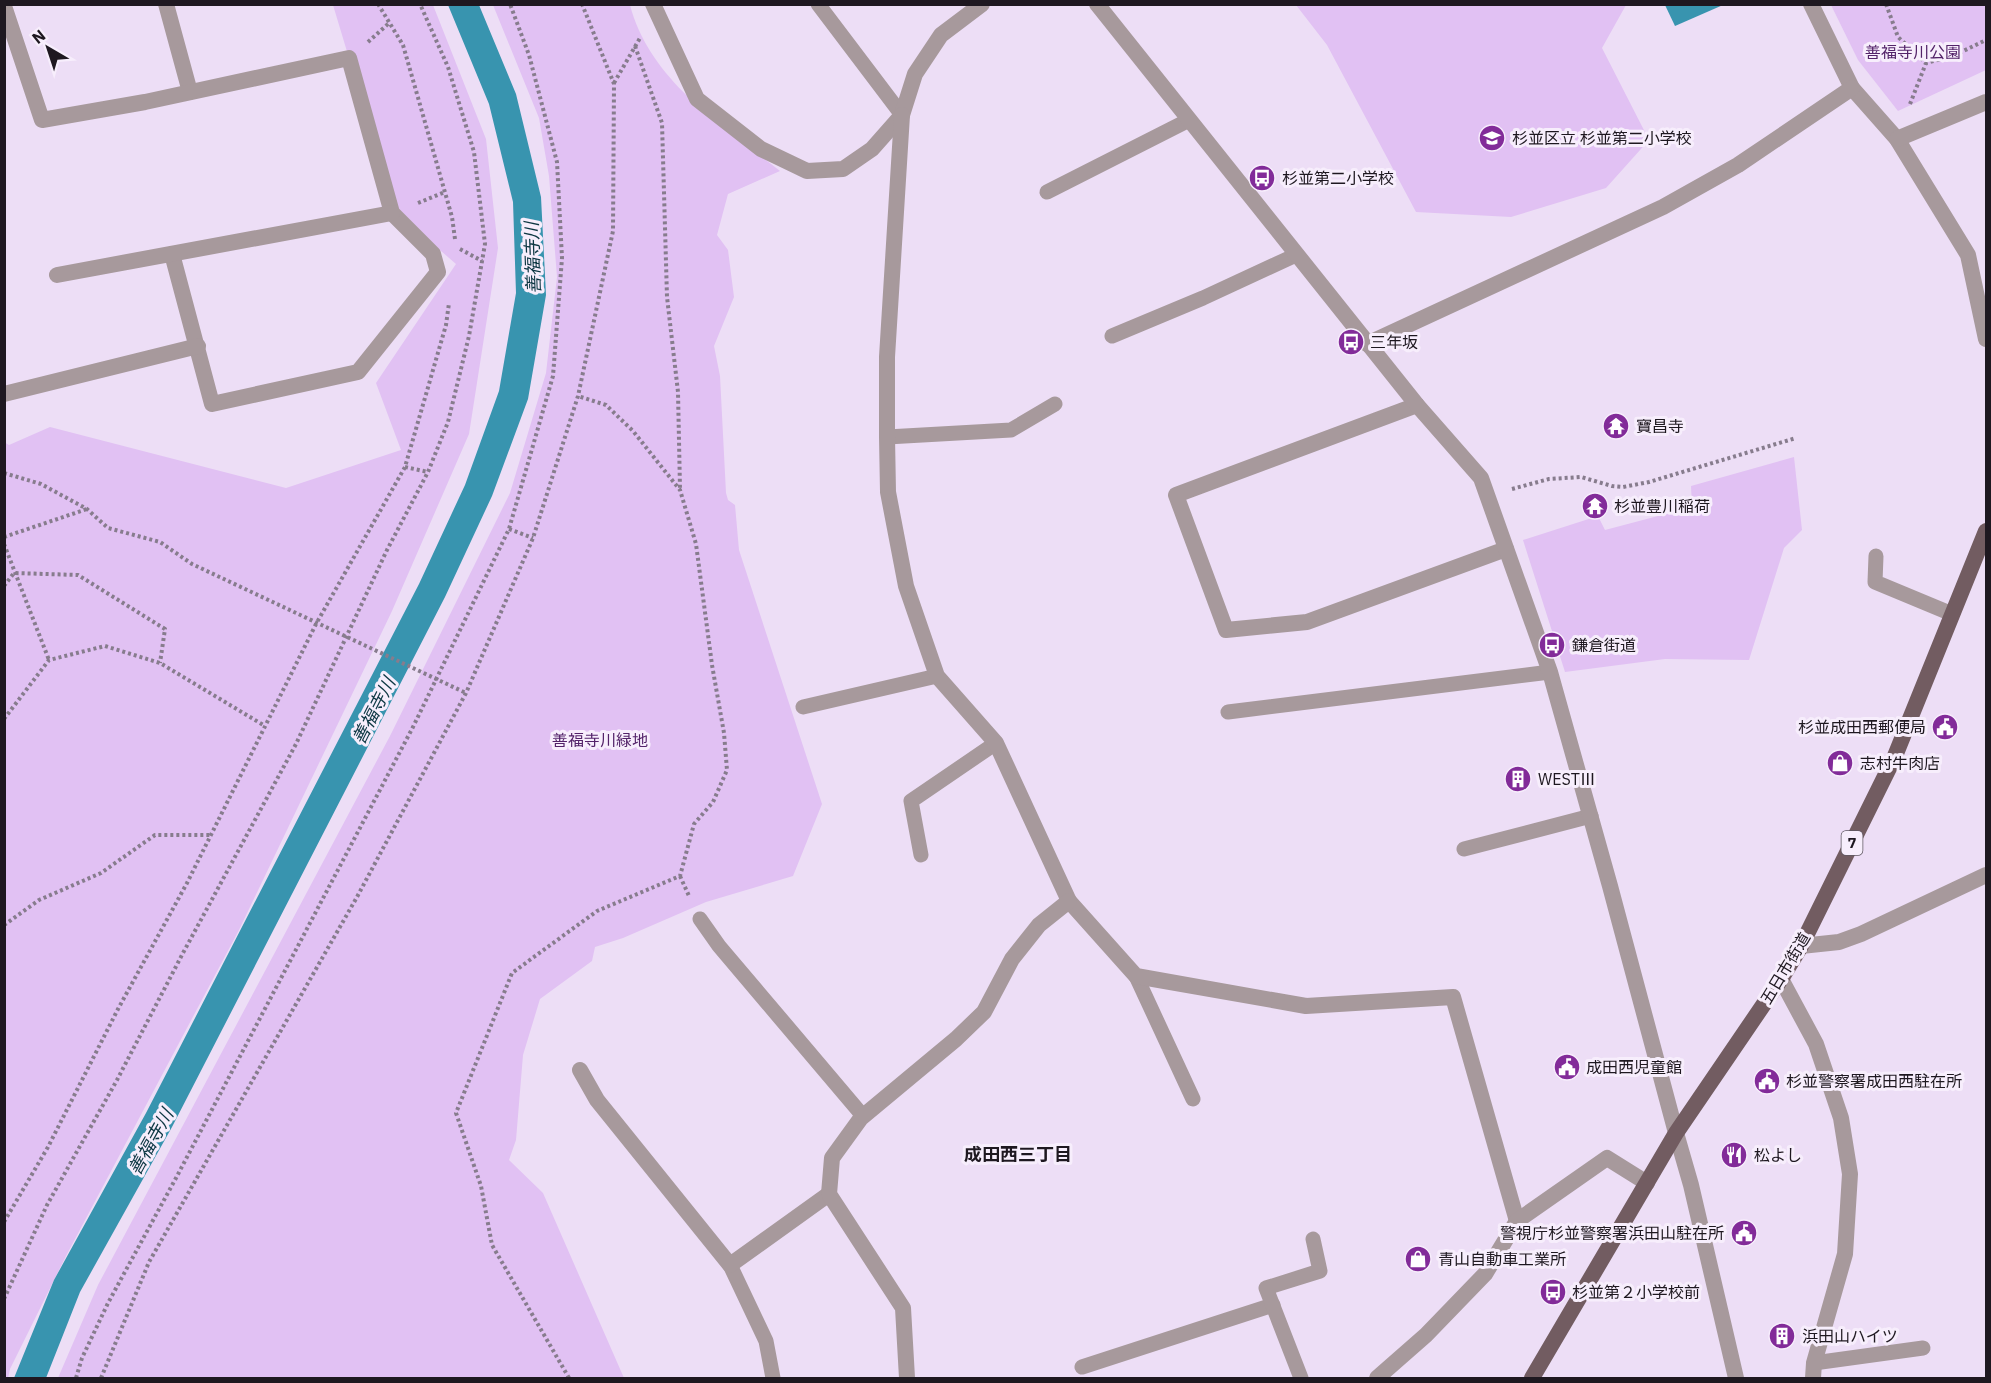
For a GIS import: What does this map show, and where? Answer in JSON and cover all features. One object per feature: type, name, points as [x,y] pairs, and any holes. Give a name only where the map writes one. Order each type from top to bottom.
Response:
[{"type":"main road","name":"五日市街道","points":[[1532,1378],[1676,1133],[1781,979],[1800,946],[1895,756],[1952,614],[1985,542]]},
{"type":"street","points":[[166,4],[190,92]]},
{"type":"street","points":[[982,4],[941,34],[915,74],[902,115],[887,357],[888,492],[906,586],[937,676],[996,743],[1069,901],[1136,976],[1306,1006],[1453,997],[1517,1221]]},
{"type":"street","points":[[1097,4],[1367,344],[1481,478],[1550,672],[1591,816],[1691,1185],[1736,1378]]},
{"type":"street","points":[[1811,4],[1852,88],[1897,139],[1968,255],[1986,339]]},
{"type":"street","points":[[4,6],[42,120],[190,92],[349,58],[392,213],[433,254],[438,272],[358,372],[212,404],[172,254]]},
{"type":"street","points":[[654,8],[697,99],[761,149],[807,171],[843,169],[872,149],[902,115]]},
{"type":"street","points":[[1367,344],[1663,207],[1738,165],[1852,88]]},
{"type":"street","points":[[1897,139],[1986,102]]},
{"type":"street","points":[[57,275],[392,213]]},
{"type":"street","points":[[4,394],[198,346]]},
{"type":"street","points":[[1417,405],[1176,495],[1226,630],[1307,622],[1506,549]]},
{"type":"street","points":[[1800,946],[1839,942],[1861,934],[1986,875]]},
{"type":"street","points":[[907,1378],[903,1308],[829,1194],[832,1158],[863,1116],[956,1039],[984,1012],[1001,978],[1039,925],[1069,901]]},
{"type":"street","points":[[1781,979],[1816,1044],[1840,1118],[1850,1174],[1845,1254],[1814,1371]]},
{"type":"street","points":[[580,1070],[597,1100],[730,1265],[829,1194]]},
{"type":"street","points":[[1377,1378],[1426,1335],[1485,1274],[1517,1221],[1607,1158],[1647,1183]]},
{"type":"lane","points":[[818,4],[902,115]]},
{"type":"lane","points":[[1047,192],[1189,120]]},
{"type":"lane","points":[[1112,336],[1203,298],[1296,255]]},
{"type":"lane","points":[[887,437],[1011,430],[1055,404]]},
{"type":"lane","points":[[1876,556],[1875,582],[1952,614]]},
{"type":"lane","points":[[1228,712],[1550,672]]},
{"type":"lane","points":[[802,707],[937,676]]},
{"type":"lane","points":[[921,855],[911,801],[996,743]]},
{"type":"lane","points":[[1464,849],[1591,816]]},
{"type":"lane","points":[[700,919],[719,946],[863,1116]]},
{"type":"lane","points":[[1136,976],[1192,1099]]},
{"type":"lane","points":[[1301,1378],[1266,1288],[1320,1271],[1313,1239]]},
{"type":"lane","points":[[730,1265],[766,1341],[773,1378]]},
{"type":"lane","points":[[1082,1367],[1273,1305]]},
{"type":"lane","points":[[1814,1371],[1923,1348]]},
{"type":"path","points":[[378,4],[403,45],[452,217],[456,248],[482,261]]},
{"type":"path","points":[[4,1299],[47,1205],[117,1080],[296,744],[428,472],[448,422],[469,336],[485,244],[474,152],[448,67],[420,4]]},
{"type":"path","points":[[76,1378],[82,1358],[108,1303],[176,1178],[437,679],[509,529],[553,376],[562,258],[557,162],[529,55],[510,4]]},
{"type":"path","points":[[101,1378],[149,1262],[357,897],[466,693],[533,538],[578,396],[613,231],[614,84],[582,4]]},
{"type":"path","points":[[1886,4],[1898,37],[1926,63]]},
{"type":"path","points":[[614,84],[654,8]]},
{"type":"path","points":[[1926,63],[1953,56],[1986,40]]},
{"type":"path","points":[[569,1378],[492,1245],[482,1186],[456,1113],[512,973],[597,911],[680,876],[694,824],[713,802],[727,770],[724,733],[696,544],[680,490],[678,392],[667,297],[662,123],[635,46]]},
{"type":"path","points":[[1897,139],[1926,63]]},
{"type":"path","points":[[4,1222],[48,1147],[211,835],[316,624],[405,467],[446,324],[451,292]]},
{"type":"path","points":[[578,396],[606,405],[633,431],[680,490]]},
{"type":"path","points":[[1502,492],[1549,479],[1581,477],[1611,486],[1623,487],[1640,484],[1796,438]]},
{"type":"path","points":[[405,467],[428,472]]},
{"type":"path","points":[[4,473],[42,484],[87,509],[108,528],[160,542],[192,564],[466,693]]},
{"type":"path","points":[[4,537],[87,509]]},
{"type":"path","points":[[509,529],[533,538]]},
{"type":"path","points":[[4,544],[50,660]]},
{"type":"path","points":[[4,586],[14,573]]},
{"type":"path","points":[[14,573],[78,575],[165,629],[160,663]]},
{"type":"path","points":[[4,719],[50,660],[105,646],[160,663],[265,726]]},
{"type":"path","points":[[4,925],[39,900],[100,873],[155,835],[211,835]]},
{"type":"green space","points":[[333,5],[433,5],[486,139],[498,248],[469,434],[392,611],[239,930],[66,1256],[10,1369],[8,1378],[4,1378],[4,442],[9,445],[50,427],[286,488],[401,450],[376,383],[456,264],[395,211]]},
{"type":"green space","name":"善福寺川緑地","points":[[493,5],[630,5],[640,32],[654,57],[671,79],[712,118],[780,171],[728,194],[717,235],[728,250],[734,297],[714,346],[720,376],[726,493],[728,500],[735,505],[739,550],[822,804],[793,876],[706,902],[623,938],[595,947],[592,961],[540,999],[523,1055],[516,1140],[509,1160],[543,1193],[624,1378],[58,1378],[98,1285],[390,736],[510,493],[546,373],[557,277],[549,176],[539,118]]},
{"type":"green space","points":[[1296,5],[1626,5],[1602,48],[1649,140],[1606,188],[1511,217],[1416,212],[1327,45]]},
{"type":"green space","name":"善福寺川公園","points":[[1831,5],[1986,5],[1986,70],[1898,111],[1858,60]]},
{"type":"green space","points":[[1794,457],[1802,530],[1784,548],[1749,660],[1665,659],[1565,672],[1523,540],[1598,516],[1605,530],[1692,507],[1691,486]]},
{"type":"water","name":"善福寺川","points":[[448,5],[479,5],[516,94],[541,197],[546,295],[528,399],[492,496],[445,597],[172,1127],[80,1292],[46,1378],[14,1378],[54,1280],[146,1113],[419,584],[465,485],[499,391],[516,293],[513,202],[489,104]]},
{"type":"water","points":[[1665,5],[1723,5],[1675,26]]},
{"type":"place","name":"杉並区立 杉並第二小学校","points":[[1492,138]]},
{"type":"place","name":"杉並第二小学校","points":[[1262,178]]},
{"type":"place","name":"三年坂","points":[[1351,342]]},
{"type":"place","name":"寶昌寺","points":[[1616,426]]},
{"type":"place","name":"杉並豊川稲荷","points":[[1595,506]]},
{"type":"place","name":"鎌倉街道","points":[[1552,645]]},
{"type":"place","name":"杉並成田西郵便局","points":[[1945,727]]},
{"type":"place","name":"志村牛肉店","points":[[1840,763]]},
{"type":"place","name":"WESTⅢ","points":[[1518,779]]},
{"type":"place","name":"成田西児童館","points":[[1567,1067]]},
{"type":"place","name":"杉並警察署成田西駐在所","points":[[1767,1081]]},
{"type":"place","name":"松よし","points":[[1734,1155]]},
{"type":"place","name":"警視庁杉並警察署浜田山駐在所","points":[[1744,1233]]},
{"type":"place","name":"青山自動車工業所","points":[[1418,1259]]},
{"type":"place","name":"杉並第２小学校前","points":[[1553,1292]]},
{"type":"place","name":"浜田山ハイツ","points":[[1782,1336]]},
{"type":"district","name":"成田西三丁目","points":[[1018,1155]]}]
